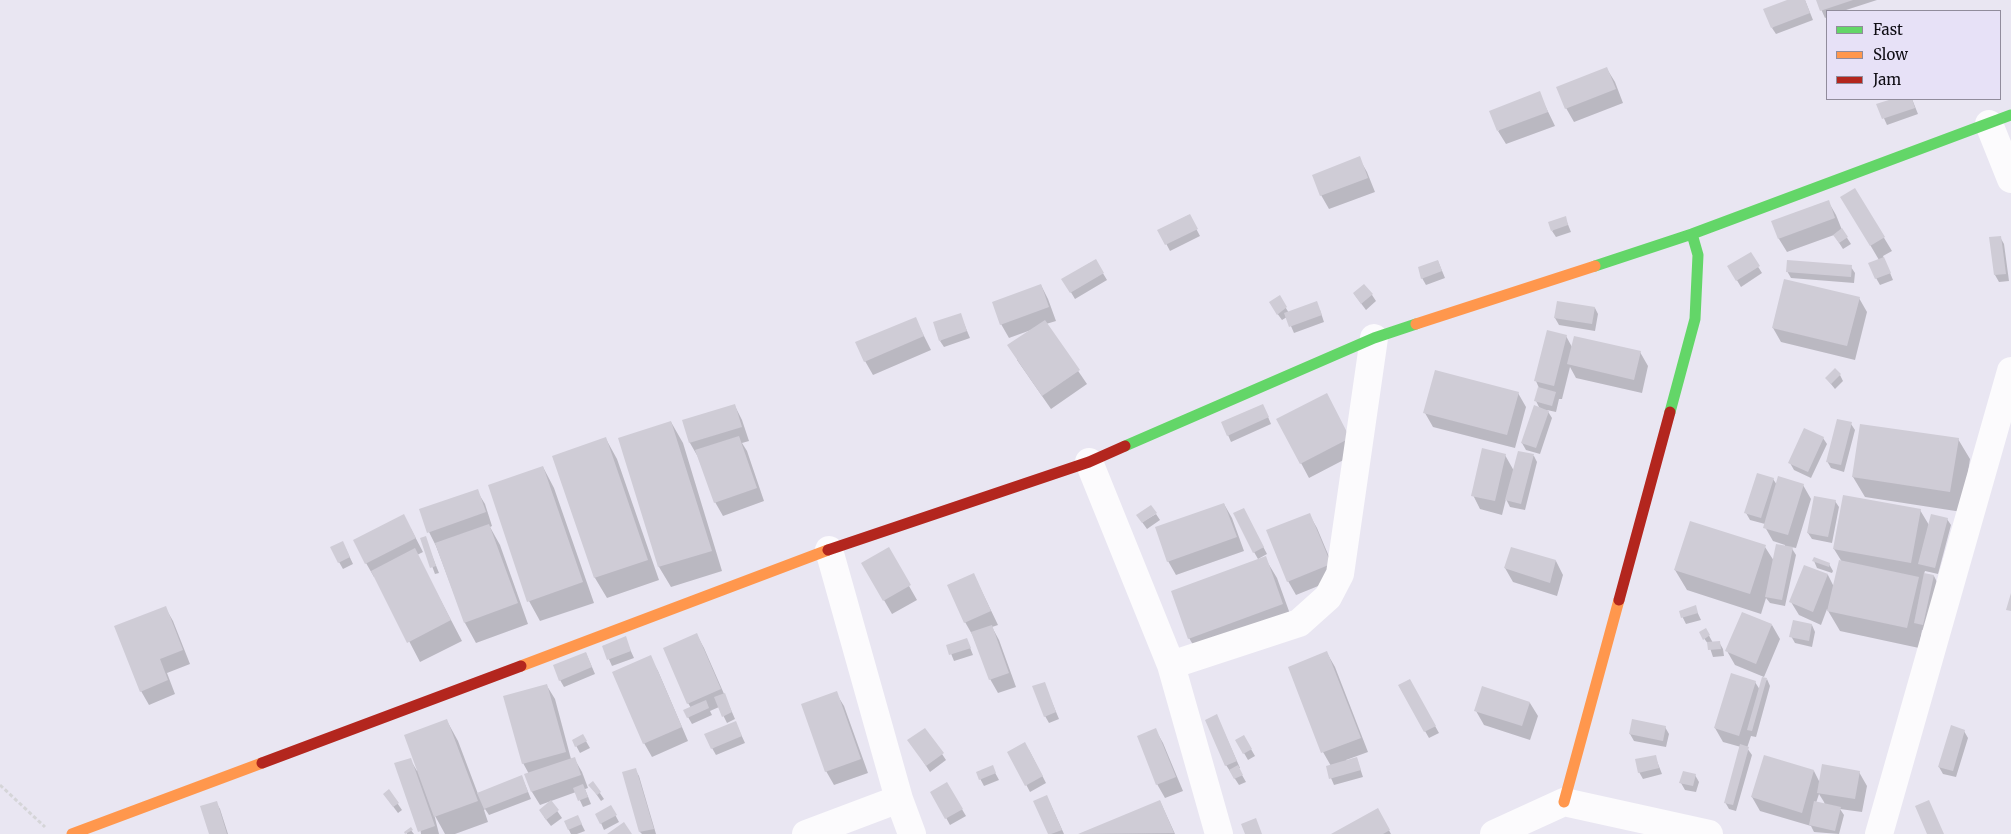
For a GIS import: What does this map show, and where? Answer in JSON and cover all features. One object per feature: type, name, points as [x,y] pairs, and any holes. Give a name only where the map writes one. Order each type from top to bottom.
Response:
[{"type":"street","points":[[72,834],[828,550],[1089,462],[1374,338],[1692,234],[2000,119],[2011,180]]},
{"type":"street","points":[[1564,802],[1695,319],[1698,254],[1692,234]]},
{"type":"street","points":[[1171,665],[1299,623],[1328,597],[1340,574],[1374,338]]},
{"type":"street","points":[[1879,834],[2011,371]]},
{"type":"street","points":[[1089,462],[1171,665],[1219,834]]},
{"type":"street","points":[[828,550],[899,799],[912,834]]},
{"type":"street","points":[[806,834],[899,799]]},
{"type":"street","points":[[1494,834],[1564,802],[1709,834]]},
{"type":"path","points":[[0,785],[46,828]]},
{"type":"building","points":[[1787,0],[1805,0],[1810,13],[1771,28],[1763,9]]},
{"type":"building","points":[[1816,0],[1853,0],[1820,11]]},
{"type":"building","points":[[1607,67],[1616,89],[1565,109],[1556,87]]},
{"type":"building","points":[[1540,91],[1548,112],[1497,131],[1489,111]]},
{"type":"building","points":[[1889,100],[1912,100],[1915,108],[1882,119],[1876,104]]},
{"type":"building","points":[[1360,156],[1368,178],[1320,196],[1312,175]]},
{"type":"building","points":[[1855,188],[1885,237],[1870,246],[1840,197]]},
{"type":"building","points":[[1829,200],[1835,218],[1778,239],[1771,221]]},
{"type":"building","points":[[1190,214],[1198,229],[1165,245],[1157,230]]},
{"type":"building","points":[[1566,216],[1568,225],[1551,231],[1548,222]]},
{"type":"building","points":[[1842,228],[1848,237],[1839,243],[1833,235]]},
{"type":"building","points":[[2001,236],[2006,274],[1994,275],[1989,237]]},
{"type":"building","points":[[1751,252],[1760,266],[1736,281],[1727,266]]},
{"type":"building","points":[[1884,257],[1891,273],[1875,279],[1868,263]]},
{"type":"building","points":[[1096,259],[1104,273],[1070,293],[1061,279]]},
{"type":"building","points":[[1438,260],[1442,271],[1421,279],[1418,267]]},
{"type":"building","points":[[1787,260],[1852,265],[1851,277],[1786,272]]},
{"type":"building","points":[[1784,279],[1860,297],[1847,346],[1772,328]]},
{"type":"building","points":[[1041,284],[1049,307],[1000,325],[992,302]]},
{"type":"building","points":[[1364,284],[1373,294],[1361,304],[1353,293]]},
{"type":"building","points":[[1280,295],[1287,307],[1277,315],[1269,302]]},
{"type":"building","points":[[1317,301],[1322,315],[1289,327],[1284,313]]},
{"type":"building","points":[[1557,301],[1595,307],[1592,324],[1554,318]]},
{"type":"building","points":[[961,313],[967,331],[939,341],[933,322]]},
{"type":"building","points":[[916,317],[924,336],[864,362],[855,342]]},
{"type":"building","points":[[1045,320],[1080,370],[1042,396],[1007,345]]},
{"type":"building","points":[[1547,330],[1567,335],[1554,386],[1534,381]]},
{"type":"building","points":[[1574,336],[1641,351],[1634,380],[1567,364]]},
{"type":"building","points":[[1835,368],[1841,374],[1831,384],[1825,378]]},
{"type":"building","points":[[1435,370],[1519,392],[1507,435],[1423,413]]},
{"type":"building","points":[[1538,387],[1556,392],[1552,406],[1534,401]]},
{"type":"building","points":[[1327,393],[1350,438],[1300,464],[1276,419]]},
{"type":"building","points":[[735,404],[742,427],[689,443],[682,420]]},
{"type":"building","points":[[1263,404],[1269,417],[1227,436],[1221,422]]},
{"type":"building","points":[[1534,405],[1549,411],[1536,448],[1521,443]]},
{"type":"building","points":[[1837,419],[1852,422],[1841,465],[1826,462]]},
{"type":"building","points":[[671,421],[712,551],[658,567],[618,438]]},
{"type":"building","points":[[1860,424],[1959,438],[1950,492],[1852,477]]},
{"type":"building","points":[[1804,428],[1824,437],[1808,472],[1788,463]]},
{"type":"building","points":[[739,436],[757,488],[714,503],[695,450]]},
{"type":"building","points":[[606,437],[648,560],[594,578],[552,456]]},
{"type":"building","points":[[1482,448],[1506,454],[1495,501],[1471,496]]},
{"type":"building","points":[[1518,451],[1534,454],[1521,504],[1505,500]]},
{"type":"building","points":[[543,466],[583,582],[527,602],[488,485]]},
{"type":"building","points":[[1757,473],[1774,478],[1761,518],[1744,513]]},
{"type":"building","points":[[1778,476],[1804,484],[1788,535],[1763,528]]},
{"type":"building","points":[[478,489],[486,512],[427,533],[419,509]]},
{"type":"building","points":[[1843,495],[1921,509],[1911,563],[1833,549]]},
{"type":"building","points":[[1814,496],[1836,500],[1828,537],[1807,533]]},
{"type":"building","points":[[1224,503],[1237,537],[1167,562],[1155,527]]},
{"type":"building","points":[[1151,505],[1157,513],[1142,523],[1136,515]]},
{"type":"building","points":[[1244,508],[1264,547],[1253,553],[1233,513]]},
{"type":"building","points":[[1310,513],[1331,564],[1287,582],[1266,530]]},
{"type":"building","points":[[404,514],[416,538],[365,564],[353,540]]},
{"type":"building","points":[[1931,514],[1948,518],[1935,568],[1918,564]]},
{"type":"building","points":[[1690,521],[1766,545],[1750,594],[1674,570]]},
{"type":"building","points":[[489,524],[518,603],[464,623],[435,543]]},
{"type":"building","points":[[426,536],[436,566],[430,568],[420,538]]},
{"type":"building","points":[[343,541],[350,557],[338,563],[330,547]]},
{"type":"building","points":[[1776,544],[1793,547],[1782,600],[1765,597]]},
{"type":"building","points":[[889,547],[911,585],[883,601],[861,563]]},
{"type":"building","points":[[1511,547],[1556,560],[1550,583],[1504,568]]},
{"type":"building","points":[[415,548],[451,620],[407,643],[371,571]]},
{"type":"building","points":[[1266,556],[1283,604],[1188,639],[1171,591]]},
{"type":"building","points":[[1814,557],[1830,563],[1829,567],[1812,561]]},
{"type":"building","points":[[1839,560],[1919,577],[1907,628],[1827,611]]},
{"type":"building","points":[[1804,565],[1828,574],[1813,612],[1789,602]]},
{"type":"building","points":[[974,573],[991,611],[964,623],[947,585]]},
{"type":"building","points":[[1924,573],[1934,575],[1923,625],[1914,623]]},
{"type":"building","points":[[2011,593],[2011,611],[2006,610]]},
{"type":"building","points":[[1696,605],[1698,613],[1681,618],[1679,611]]},
{"type":"building","points":[[166,606],[183,650],[160,659],[168,680],[140,692],[114,626]]},
{"type":"building","points":[[1742,612],[1772,624],[1756,664],[1725,651]]},
{"type":"building","points":[[1793,620],[1812,624],[1809,641],[1789,637]]},
{"type":"building","points":[[992,625],[1009,673],[989,680],[971,632]]},
{"type":"building","points":[[1706,628],[1710,635],[1703,640],[1699,632]]},
{"type":"building","points":[[697,633],[721,689],[687,704],[663,648]]},
{"type":"building","points":[[626,636],[631,651],[607,660],[602,646]]},
{"type":"building","points":[[967,638],[971,648],[949,655],[946,645]]},
{"type":"building","points":[[1720,641],[1721,649],[1708,650],[1707,642]]},
{"type":"building","points":[[1327,651],[1361,738],[1321,753],[1288,667]]},
{"type":"building","points":[[586,652],[592,667],[559,681],[553,665]]},
{"type":"building","points":[[651,655],[682,727],[643,744],[612,672]]},
{"type":"building","points":[[1731,673],[1756,681],[1739,736],[1714,728]]},
{"type":"building","points":[[1762,677],[1767,678],[1752,731],[1747,730]]},
{"type":"building","points":[[1410,679],[1436,726],[1424,732],[1398,685]]},
{"type":"building","points":[[1045,682],[1056,712],[1044,717],[1032,686]]},
{"type":"building","points":[[547,684],[566,752],[522,764],[503,696]]},
{"type":"building","points":[[1482,686],[1530,702],[1522,726],[1474,711]]},
{"type":"building","points":[[837,691],[861,759],[825,772],[801,704]]},
{"type":"building","points":[[725,693],[732,712],[722,717],[714,697]]},
{"type":"building","points":[[706,700],[709,708],[687,718],[683,710]]},
{"type":"building","points":[[1217,714],[1237,761],[1225,766],[1205,720]]},
{"type":"building","points":[[447,719],[478,801],[434,817],[404,735]]},
{"type":"building","points":[[1632,719],[1666,726],[1663,741],[1629,734]]},
{"type":"building","points":[[736,721],[742,736],[711,749],[704,734]]},
{"type":"building","points":[[1951,725],[1965,730],[1953,771],[1938,767]]},
{"type":"building","points":[[925,728],[944,753],[926,766],[907,740]]},
{"type":"building","points":[[1156,728],[1176,777],[1156,785],[1137,736]]},
{"type":"building","points":[[583,734],[587,741],[575,747],[572,740]]},
{"type":"building","points":[[1244,735],[1252,749],[1243,754],[1235,740]]},
{"type":"building","points":[[1025,742],[1043,776],[1025,786],[1007,752]]},
{"type":"building","points":[[1740,744],[1749,747],[1733,805],[1724,803]]},
{"type":"building","points":[[1656,755],[1659,768],[1638,773],[1635,759]]},
{"type":"building","points":[[1764,755],[1814,770],[1802,813],[1751,797]]},
{"type":"building","points":[[575,757],[581,775],[531,792],[524,774]]},
{"type":"building","points":[[1357,757],[1361,770],[1329,779],[1326,766]]},
{"type":"building","points":[[411,758],[435,826],[418,832],[394,763]]},
{"type":"building","points":[[1822,764],[1860,771],[1855,799],[1817,793]]},
{"type":"building","points":[[993,765],[996,773],[979,780],[976,772]]},
{"type":"building","points":[[1238,765],[1243,775],[1234,779],[1229,770]]},
{"type":"building","points":[[636,768],[654,829],[639,832],[622,772]]},
{"type":"building","points":[[1683,771],[1696,774],[1693,786],[1679,783]]},
{"type":"building","points":[[522,775],[528,792],[484,809],[477,793]]},
{"type":"building","points":[[593,781],[601,792],[597,795],[588,785]]},
{"type":"building","points":[[947,782],[963,809],[945,819],[930,792]]},
{"type":"building","points":[[583,784],[588,797],[578,801],[573,788]]},
{"type":"building","points":[[389,789],[399,803],[393,807],[383,794]]},
{"type":"building","points":[[1047,795],[1062,830],[1051,834],[1048,834],[1033,801]]},
{"type":"building","points":[[551,800],[559,810],[546,820],[539,810]]},
{"type":"building","points":[[1160,800],[1174,833],[1078,834]]},
{"type":"building","points":[[1929,800],[1944,834],[1927,834],[1915,806]]},
{"type":"building","points":[[217,801],[227,834],[209,834],[200,806]]},
{"type":"building","points":[[1814,801],[1841,807],[1835,831],[1809,825]]},
{"type":"building","points":[[611,805],[617,815],[600,824],[595,814]]},
{"type":"building","points":[[1378,808],[1390,830],[1383,834],[1331,834]]},
{"type":"building","points":[[578,815],[582,824],[568,830],[564,821]]},
{"type":"building","points":[[1256,818],[1262,834],[1245,834],[1241,824]]},
{"type":"building","points":[[624,822],[632,834],[607,834]]},
{"type":"building","points":[[411,827],[413,830],[405,834],[404,832]]},
{"type":"traffic: fast","points":[[1595,266],[1692,234],[2011,115]]},
{"type":"traffic: fast","points":[[1670,412],[1695,319],[1698,255],[1692,234]]},
{"type":"traffic: fast","points":[[1125,446],[1374,338],[1416,324]]},
{"type":"traffic: slow","points":[[1416,324],[1595,266]]},
{"type":"traffic: slow","points":[[521,666],[828,550]]},
{"type":"traffic: slow","points":[[1564,802],[1619,600]]},
{"type":"traffic: slow","points":[[72,834],[262,763]]},
{"type":"traffic: jam","points":[[1619,600],[1670,412]]},
{"type":"traffic: jam","points":[[828,550],[1089,462],[1125,446]]},
{"type":"traffic: jam","points":[[262,763],[521,666]]}]
